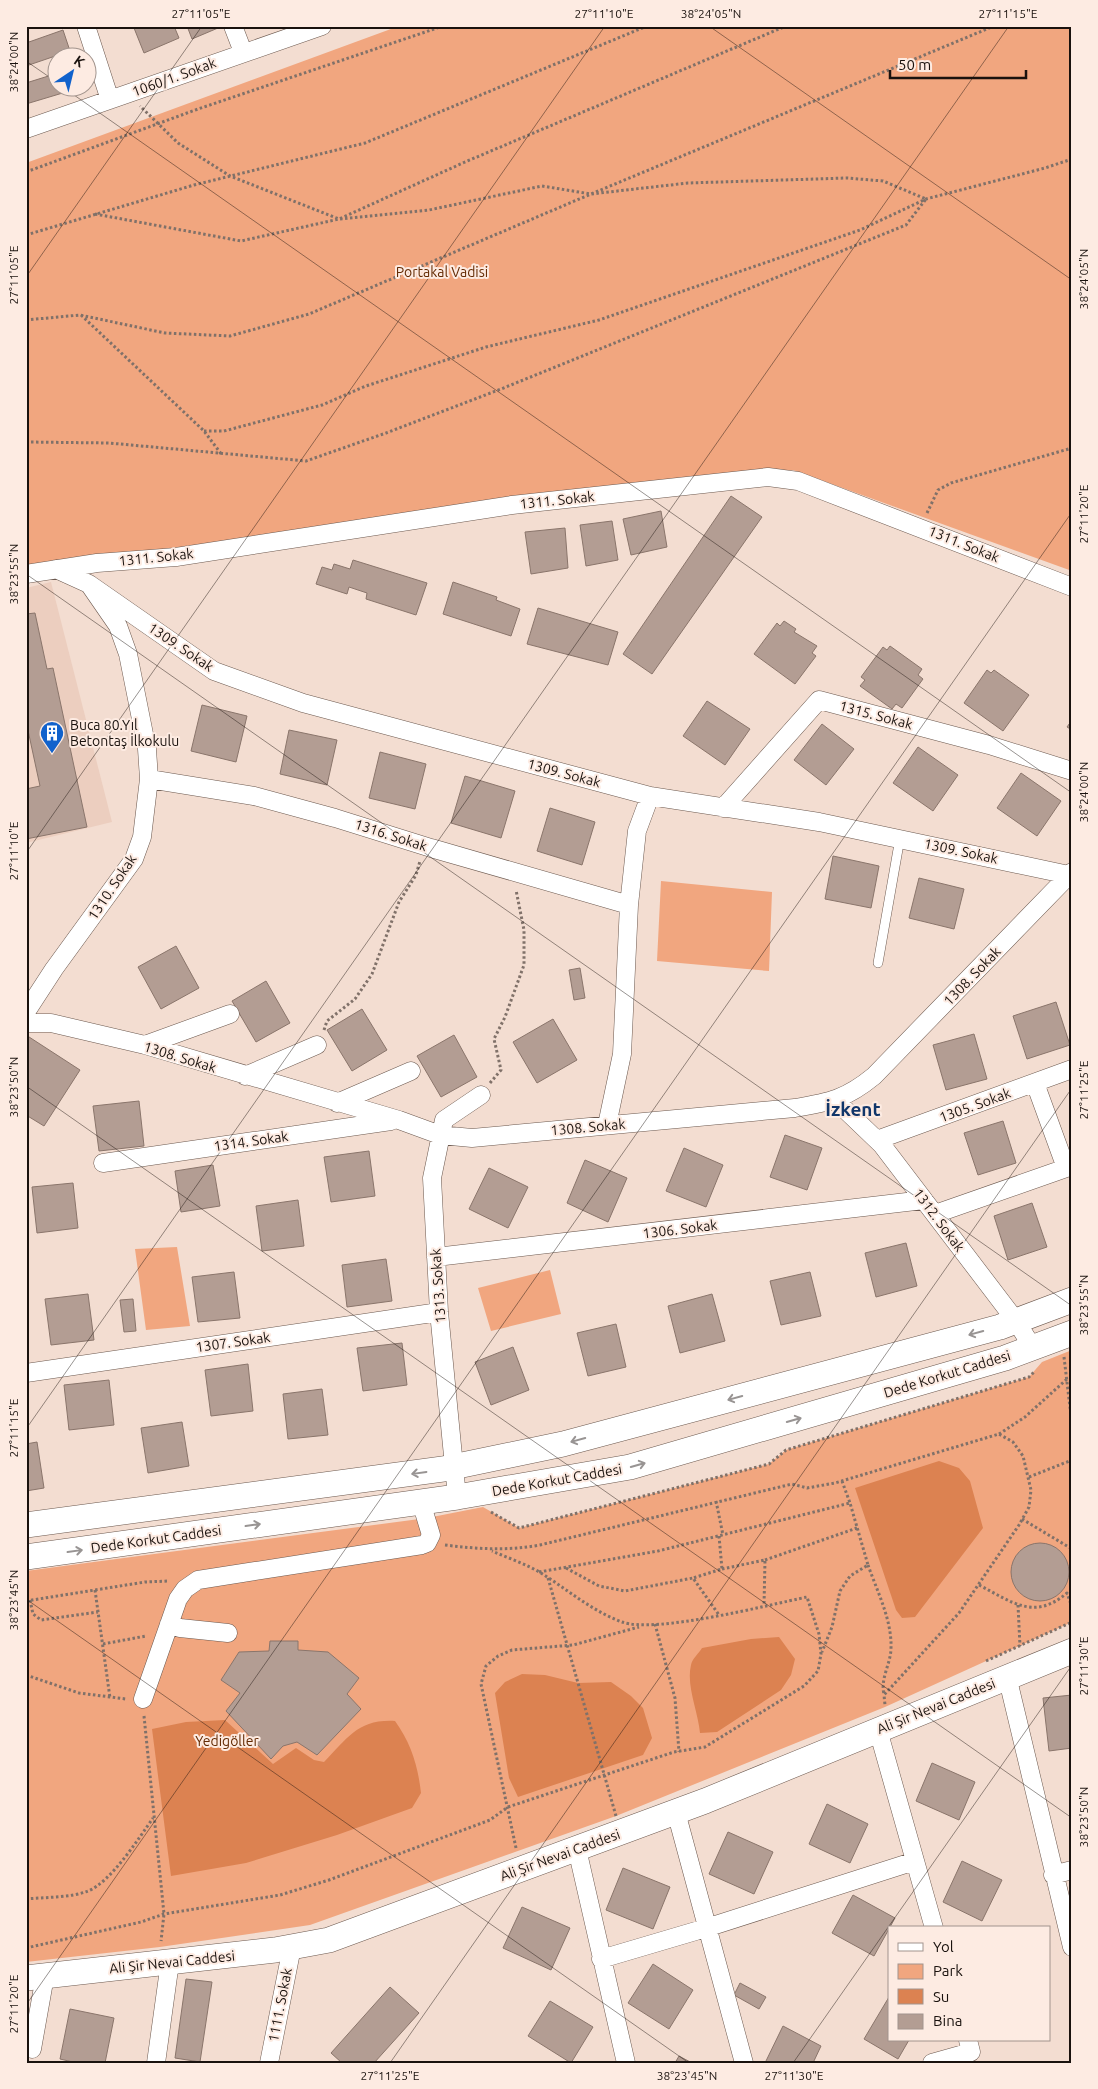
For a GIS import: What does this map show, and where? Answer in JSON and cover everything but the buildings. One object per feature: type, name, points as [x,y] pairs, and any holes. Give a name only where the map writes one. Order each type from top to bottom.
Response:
[{"type":"main road","points":[[26,1525],[453,1468],[563,1444],[1016,1321],[1072,1300]]},
{"type":"main road","name":"Dede Korkut Caddesi","points":[[26,1557],[457,1497],[630,1467],[1005,1358],[1034,1359],[1072,1333]]},
{"type":"main road","name":"Ali Şir Nevai Caddesi","points":[[36,1977],[165,1955],[292,1947],[328,1940],[676,1812],[882,1718],[1007,1676],[1072,1651]]},
{"type":"street","points":[[86,26],[110,100]]},
{"type":"street","points":[[233,26],[243,52]]},
{"type":"street","name":"1060/1. Sokak","points":[[26,129],[322,26]]},
{"type":"street","name":"1311. Sokak","points":[[26,574],[97,563],[176,557],[512,505],[768,477],[798,481],[920,527],[1072,588]]},
{"type":"street","points":[[56,569],[89,584]]},
{"type":"street","name":"1310. Sokak","points":[[26,1012],[54,969],[134,859],[142,837],[149,779],[147,749],[128,654],[118,626],[89,584]]},
{"type":"street","name":"1309. Sokak","points":[[89,584],[214,671],[303,704],[650,796],[819,822],[1070,874]]},
{"type":"street","name":"1315. Sokak","points":[[723,808],[820,700],[989,745],[1072,771]]},
{"type":"street","name":"1316. Sokak","points":[[149,779],[254,796],[344,820],[424,846],[629,905]]},
{"type":"street","points":[[607,1125],[622,1054],[629,905],[636,831],[650,796]]},
{"type":"street","name":"1308. Sokak","points":[[26,1023],[51,1023],[145,1046],[398,1120],[440,1136],[472,1138],[795,1108],[835,1100],[855,1092],[888,1062],[1070,874]]},
{"type":"street","points":[[145,1046],[230,1014]]},
{"type":"street","points":[[245,1076],[317,1045]]},
{"type":"street","points":[[338,1103],[411,1070]]},
{"type":"street","name":"1305. Sokak","points":[[877,1140],[1072,1070]]},
{"type":"street","points":[[935,1214],[1069,1167],[1035,1083]]},
{"type":"street","name":"1313. Sokak","points":[[457,1497],[440,1312],[432,1178],[444,1120],[481,1095]]},
{"type":"street","name":"1312. Sokak","points":[[835,1100],[877,1140],[935,1214],[1016,1321],[1034,1359]]},
{"type":"street","name":"1314. Sokak","points":[[103,1163],[398,1120]]},
{"type":"street","name":"1306. Sokak","points":[[436,1257],[924,1200]]},
{"type":"street","name":"1307. Sokak","points":[[26,1374],[440,1312]]},
{"type":"street","points":[[143,1699],[178,1599],[185,1589],[198,1580],[427,1543],[430,1540],[430,1529],[421,1502]]},
{"type":"street","points":[[168,1629],[180,1628],[228,1633]]},
{"type":"street","points":[[1007,1676],[1054,1874],[1066,1906],[1072,1947]]},
{"type":"street","points":[[882,1718],[914,1861],[933,1926]]},
{"type":"street","points":[[676,1812],[744,2063]]},
{"type":"street","points":[[577,1848],[626,2063]]},
{"type":"street","points":[[601,1959],[706,1928],[914,1861]]},
{"type":"street","points":[[1054,1874],[1072,1870]]},
{"type":"street","name":"1111. Sokak","points":[[268,2063],[292,1947]]},
{"type":"street","points":[[156,2063],[165,1955]]},
{"type":"street","points":[[32,2049],[36,1977]]},
{"type":"street","points":[[932,2063],[971,2052]]},
{"type":"lane","points":[[878,963],[900,838]]},
{"type":"path","points":[[26,172],[443,26]]},
{"type":"path","points":[[26,235],[230,176],[364,143],[648,26]]},
{"type":"path","points":[[127,94],[178,143],[230,176],[339,220],[465,162],[786,26]]},
{"type":"path","points":[[26,320],[80,315],[165,333],[230,336],[309,314],[994,26]]},
{"type":"path","points":[[204,432],[224,431],[322,405],[366,386],[486,346],[599,320],[860,230],[926,200],[1072,159]]},
{"type":"path","points":[[95,214],[241,241],[339,220],[429,210],[542,186],[591,194],[688,183],[847,178],[883,181],[926,200]]},
{"type":"path","points":[[26,442],[109,442],[222,455],[306,461],[386,434],[906,225],[926,200]]},
{"type":"path","points":[[80,315],[204,432],[222,455]]},
{"type":"path","points":[[920,527],[938,490],[950,483],[1072,448]]},
{"type":"path","points":[[317,1045],[327,1021],[355,999],[372,974],[399,902],[416,875],[424,846]]},
{"type":"path","points":[[481,1095],[501,1070],[494,1039],[505,1017],[524,965],[524,930],[509,871]]},
{"type":"path","points":[[1056,1356],[1064,1353],[1072,1424]]},
{"type":"path","points":[[483,1507],[518,1528],[769,1464],[786,1450],[1029,1377],[1034,1359]]},
{"type":"path","points":[[427,1543],[489,1550],[514,1549],[540,1545],[792,1484],[807,1488],[842,1481],[998,1434],[1025,1417],[1068,1379]]},
{"type":"path","points":[[884,1695],[959,1613],[1029,1507],[1031,1490],[1023,1456],[1013,1442],[998,1434]]},
{"type":"path","points":[[1029,1477],[1072,1460]]},
{"type":"path","points":[[842,1481],[889,1626],[891,1648],[882,1688],[884,1695],[882,1718]]},
{"type":"path","points":[[716,1501],[724,1535]]},
{"type":"path","points":[[539,1572],[658,1551],[850,1503]]},
{"type":"path","points":[[1022,1519],[1072,1549]]},
{"type":"path","points":[[566,1567],[599,1586],[625,1591],[693,1578],[722,1569],[765,1560],[857,1528]]},
{"type":"path","points":[[719,1536],[722,1569]]},
{"type":"path","points":[[489,1550],[539,1572],[598,1612],[624,1623],[642,1626]]},
{"type":"path","points":[[764,1606],[765,1560]]},
{"type":"path","points":[[26,1948],[141,1922],[164,1914],[280,1896],[490,1820],[508,1807],[679,1752],[705,1747],[804,1686],[818,1671],[821,1654],[832,1627],[840,1591],[850,1576],[868,1565]]},
{"type":"path","points":[[548,1578],[616,1816]]},
{"type":"path","points":[[693,1578],[719,1615]]},
{"type":"path","points":[[98,1612],[41,1620],[33,1614],[28,1600],[145,1582],[198,1580]]},
{"type":"path","points":[[979,1584],[1018,1605],[1031,1609],[1054,1604],[1067,1593],[1072,1607]]},
{"type":"path","points":[[95,1590],[110,1698]]},
{"type":"path","points":[[526,1848],[516,1852],[481,1684],[486,1666],[498,1656],[512,1650],[573,1645],[642,1626],[719,1615],[807,1597],[820,1634],[821,1654]]},
{"type":"path","points":[[1018,1605],[1020,1646]]},
{"type":"path","points":[[655,1624],[675,1698],[679,1752]]},
{"type":"path","points":[[103,1644],[168,1629]]},
{"type":"path","points":[[26,1675],[79,1693],[110,1698],[143,1699],[164,1914],[165,1955]]},
{"type":"path","points":[[607,1819],[625,1812]]},
{"type":"path","points":[[26,1899],[77,1894],[98,1886],[128,1854],[154,1818]]},
{"type":"shaded area","points":[[51,582],[112,822],[26,843],[26,588]]},
{"type":"green space","name":"Portakal Vadisi","points":[[399,26],[1072,26],[1072,571],[793,470],[26,576],[26,163]]},
{"type":"green space","points":[[661,881],[772,892],[769,971],[657,961]]},
{"type":"green space","points":[[177,1247],[190,1326],[146,1330],[135,1249]]},
{"type":"green space","points":[[550,1270],[561,1314],[491,1331],[478,1288]]},
{"type":"green space","name":"Yedigöller","points":[[1072,1350],[1072,1622],[885,1707],[616,1816],[310,1925],[160,1947],[26,1962],[26,1571],[427,1518],[483,1507],[519,1528],[769,1464],[786,1450],[1029,1377],[1042,1362]]},
{"type":"water","points":[[939,1461],[959,1468],[970,1481],[983,1528],[915,1617],[902,1618],[896,1610],[855,1488]]},
{"type":"water","points":[[779,1637],[795,1659],[791,1675],[781,1690],[717,1732],[700,1733],[691,1690],[690,1673],[691,1665],[702,1648],[751,1639]]},
{"type":"water","points":[[522,1674],[545,1675],[578,1683],[611,1682],[631,1696],[643,1708],[652,1738],[643,1755],[518,1797],[509,1778],[495,1693],[505,1682]]},
{"type":"water","points":[[225,1720],[273,1764],[296,1748],[314,1760],[324,1762],[347,1738],[363,1727],[382,1721],[395,1721],[413,1755],[421,1793],[412,1808],[337,1835],[246,1863],[171,1876],[152,1729],[186,1722]]},
{"type":"place","name":"Buca 80.Yıl Betontaş İlkokulu","points":[[52,754]]},
{"type":"district","name":"İzkent","points":[[853,1109]]}]
